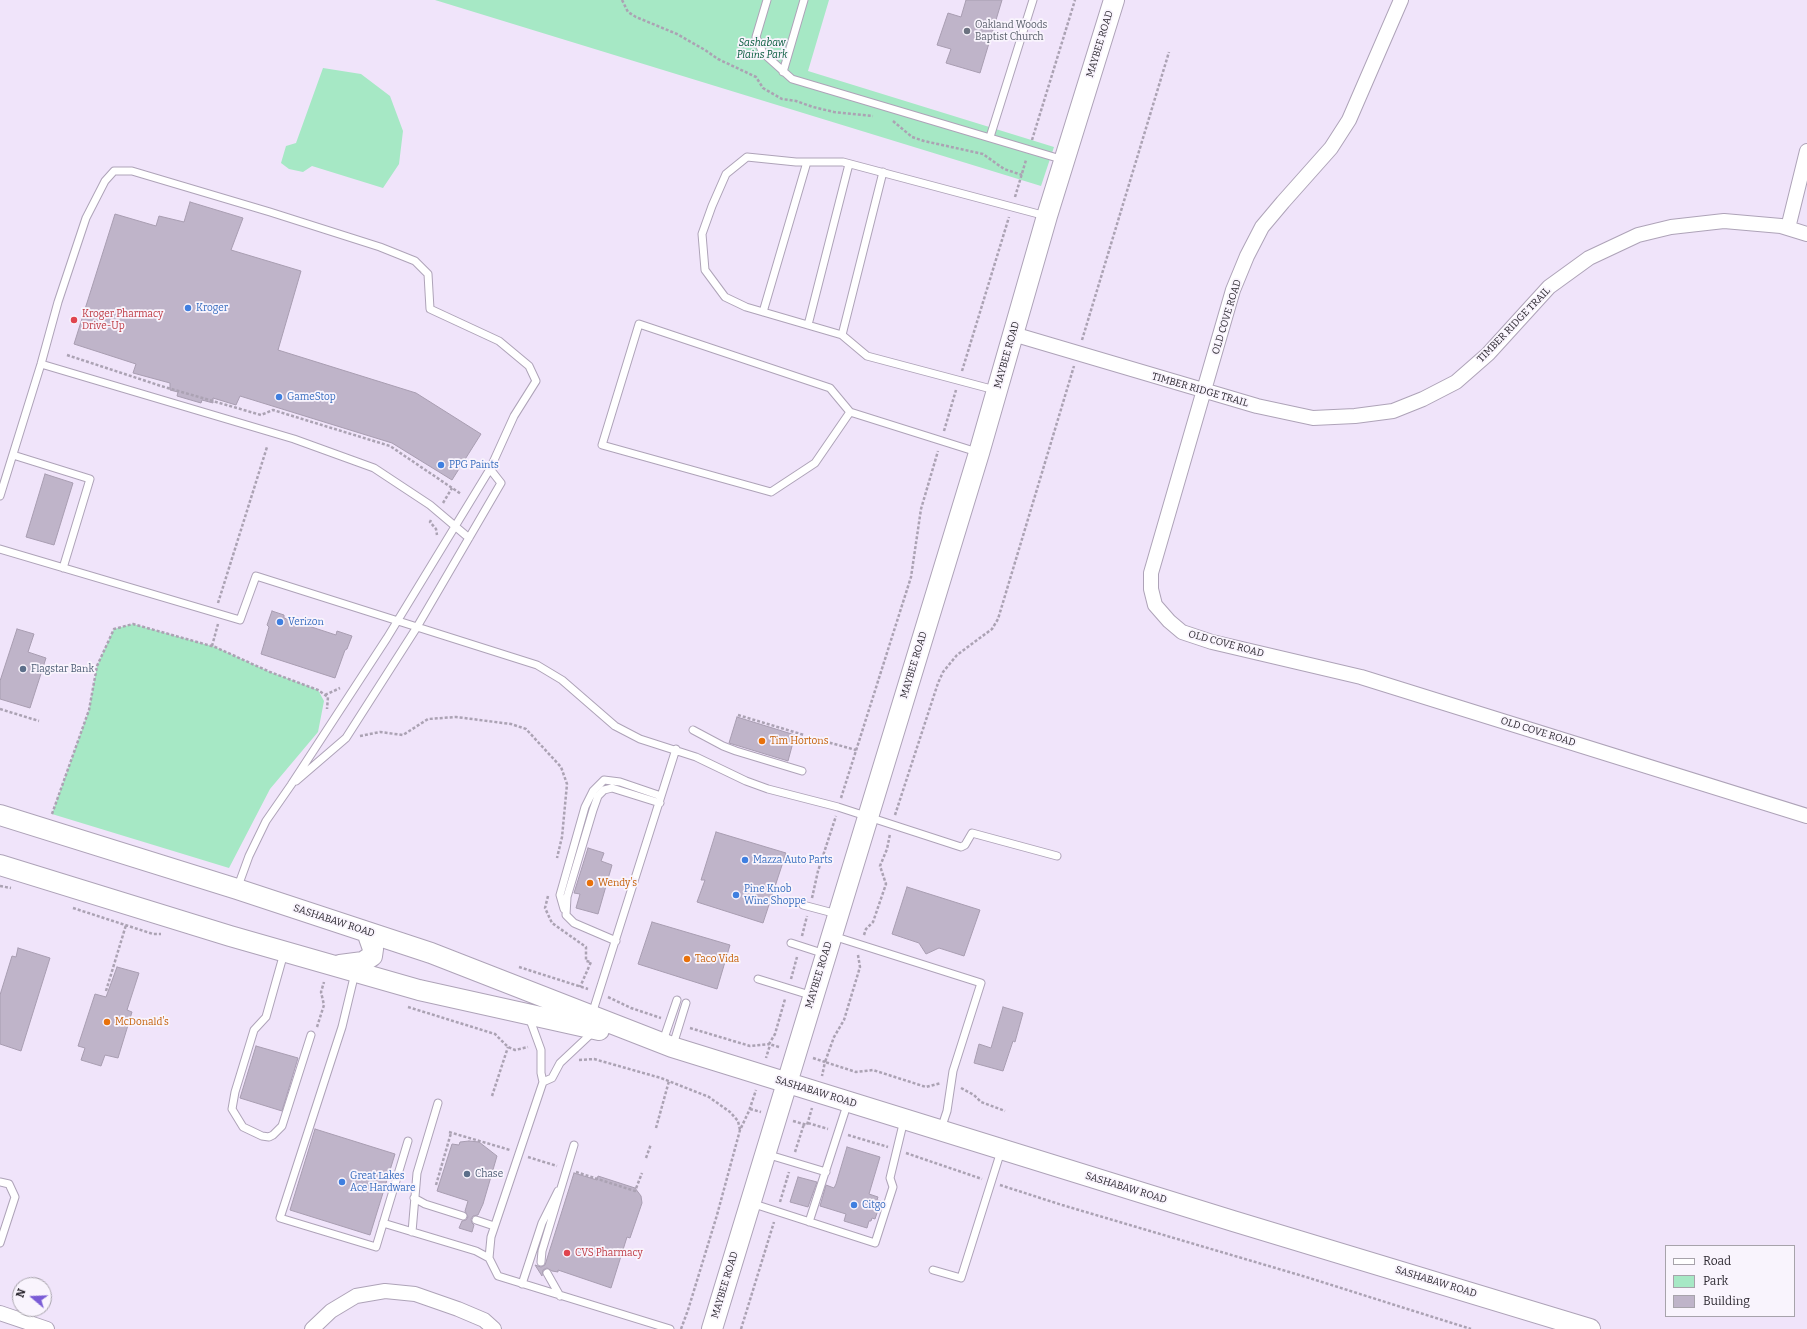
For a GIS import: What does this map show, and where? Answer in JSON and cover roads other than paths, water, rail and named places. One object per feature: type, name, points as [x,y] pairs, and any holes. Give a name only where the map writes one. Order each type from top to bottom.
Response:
[{"type":"main road","name":"MAYBEE ROAD","points":[[712,1329],[837,914],[979,453],[1047,216],[1114,0]]},
{"type":"main road","name":"SASHABAW ROAD","points":[[5,819],[237,889],[431,953],[594,1023],[904,1120],[1590,1329]]},
{"type":"main road","name":"SASHABAW ROAD","points":[[0,865],[285,951],[329,974],[353,981],[419,990],[528,1014],[594,1023]]},
{"type":"main road","points":[[329,974],[370,958],[373,949],[367,932]]},
{"type":"street","name":"OLD COVE ROAD","points":[[1401,0],[1349,120],[1331,148],[1282,202],[1262,227],[1247,256],[1233,290],[1151,573],[1151,589],[1155,605],[1169,621],[1182,632],[1212,642],[1361,677],[1807,816]]},
{"type":"street","points":[[1788,228],[1807,151]]},
{"type":"street","name":"TIMBER RIDGE TRAIL","points":[[1013,334],[1257,406],[1313,418],[1356,416],[1393,411],[1423,399],[1456,382],[1488,354],[1549,287],[1588,258],[1638,235],[1671,227],[1724,220],[1782,226],[1807,234]]},
{"type":"street","points":[[312,1329],[331,1311],[356,1296],[385,1291],[415,1294],[458,1308],[484,1320],[494,1329]]},
{"type":"street","points":[[0,1313],[47,1329]]},
{"type":"lane","points":[[767,0],[756,37],[763,53],[792,79],[1064,160]]},
{"type":"lane","points":[[783,72],[804,0]]},
{"type":"lane","points":[[990,137],[1033,0]]},
{"type":"lane","points":[[998,390],[868,356],[842,335],[746,307],[725,297],[705,270],[702,234],[726,174],[747,157],[849,164],[1047,216]]},
{"type":"lane","points":[[763,312],[807,162]]},
{"type":"lane","points":[[808,325],[849,164]]},
{"type":"lane","points":[[0,496],[41,364],[58,302],[86,218],[105,181],[114,171],[132,171],[380,247],[415,261],[428,274],[430,309],[499,341],[529,366],[536,381],[514,416],[490,470],[397,621],[266,821],[249,856],[237,889]]},
{"type":"lane","points":[[842,335],[883,172]]},
{"type":"lane","points":[[850,412],[815,463],[771,492],[602,445],[639,324],[830,388],[850,412],[979,453]]},
{"type":"lane","points":[[41,364],[294,439],[374,468],[430,505],[469,538]]},
{"type":"lane","points":[[13,455],[90,478],[63,568]]},
{"type":"lane","points":[[291,785],[346,738],[417,627],[500,483],[490,470]]},
{"type":"lane","points":[[0,549],[240,620],[256,576],[537,666],[562,680],[616,726],[640,739],[676,750],[714,765],[746,781],[768,789],[838,807],[961,847],[972,833],[1056,856]]},
{"type":"lane","points":[[694,730],[723,746],[736,751],[802,771]]},
{"type":"lane","points":[[543,1082],[552,1078],[566,1057],[594,1023],[616,941],[676,750]]},
{"type":"lane","points":[[616,941],[574,923],[566,915],[566,897],[598,796],[604,790],[612,788],[660,800]]},
{"type":"lane","points":[[806,906],[837,914]]},
{"type":"lane","points":[[791,943],[800,946],[861,945],[981,983],[953,1070],[947,1111],[940,1131]]},
{"type":"lane","points":[[285,951],[266,1017],[254,1030],[235,1092],[232,1109],[243,1127],[262,1136],[269,1137],[274,1135],[282,1126],[311,1035]]},
{"type":"lane","points":[[758,979],[813,996]]},
{"type":"lane","points":[[353,981],[342,1027],[280,1218],[376,1247],[408,1140]]},
{"type":"lane","points":[[667,1046],[677,1000]]},
{"type":"lane","points":[[667,1046],[686,1002]]},
{"type":"lane","points":[[528,1014],[541,1050],[540,1073],[543,1082],[494,1226],[491,1237],[489,1258],[498,1276],[670,1329]]},
{"type":"lane","points":[[412,1232],[417,1173],[438,1102]]},
{"type":"lane","points":[[809,1222],[848,1102]]},
{"type":"lane","points":[[750,1203],[875,1243],[893,1187],[890,1178],[904,1120]]},
{"type":"lane","points":[[541,1262],[542,1251],[574,1145]]},
{"type":"lane","points":[[933,1270],[961,1278],[1002,1150]]},
{"type":"lane","points":[[765,1154],[826,1172]]},
{"type":"lane","points":[[0,1182],[9,1184],[15,1197],[0,1243]]},
{"type":"lane","points":[[522,1284],[542,1223],[563,1182]]},
{"type":"lane","points":[[414,1198],[424,1204],[463,1216]]},
{"type":"lane","points":[[476,1220],[494,1226]]},
{"type":"lane","points":[[383,1223],[476,1251],[489,1258]]},
{"type":"lane","points":[[547,1274],[560,1296]]},
{"type":"place","name":"Oakland Woods Baptist Church","points":[[967,31]]},
{"type":"place","name":"Kroger","points":[[188,308]]},
{"type":"place","name":"Kroger Pharmacy Drive-Up","points":[[74,320]]},
{"type":"place","name":"GameStop","points":[[279,397]]},
{"type":"place","name":"PPG Paints","points":[[441,465]]},
{"type":"place","name":"Verizon","points":[[280,622]]},
{"type":"place","name":"Flagstar Bank","points":[[23,669]]},
{"type":"place","name":"Tim Hortons","points":[[762,741]]},
{"type":"place","name":"Mazza Auto Parts","points":[[745,860]]},
{"type":"place","name":"Wendy's","points":[[590,883]]},
{"type":"place","name":"Pine Knob Wine Shoppe","points":[[736,895]]},
{"type":"place","name":"Taco Vida","points":[[687,959]]},
{"type":"place","name":"McDonald's","points":[[107,1022]]},
{"type":"place","name":"Chase","points":[[467,1174]]},
{"type":"place","name":"Great Lakes Ace Hardware","points":[[342,1182]]},
{"type":"place","name":"Citgo","points":[[854,1205]]},
{"type":"place","name":"CVS Pharmacy","points":[[567,1253]]},
{"type":"park label","name":"Sashabaw Plains Park","points":[[762,48]]}]
